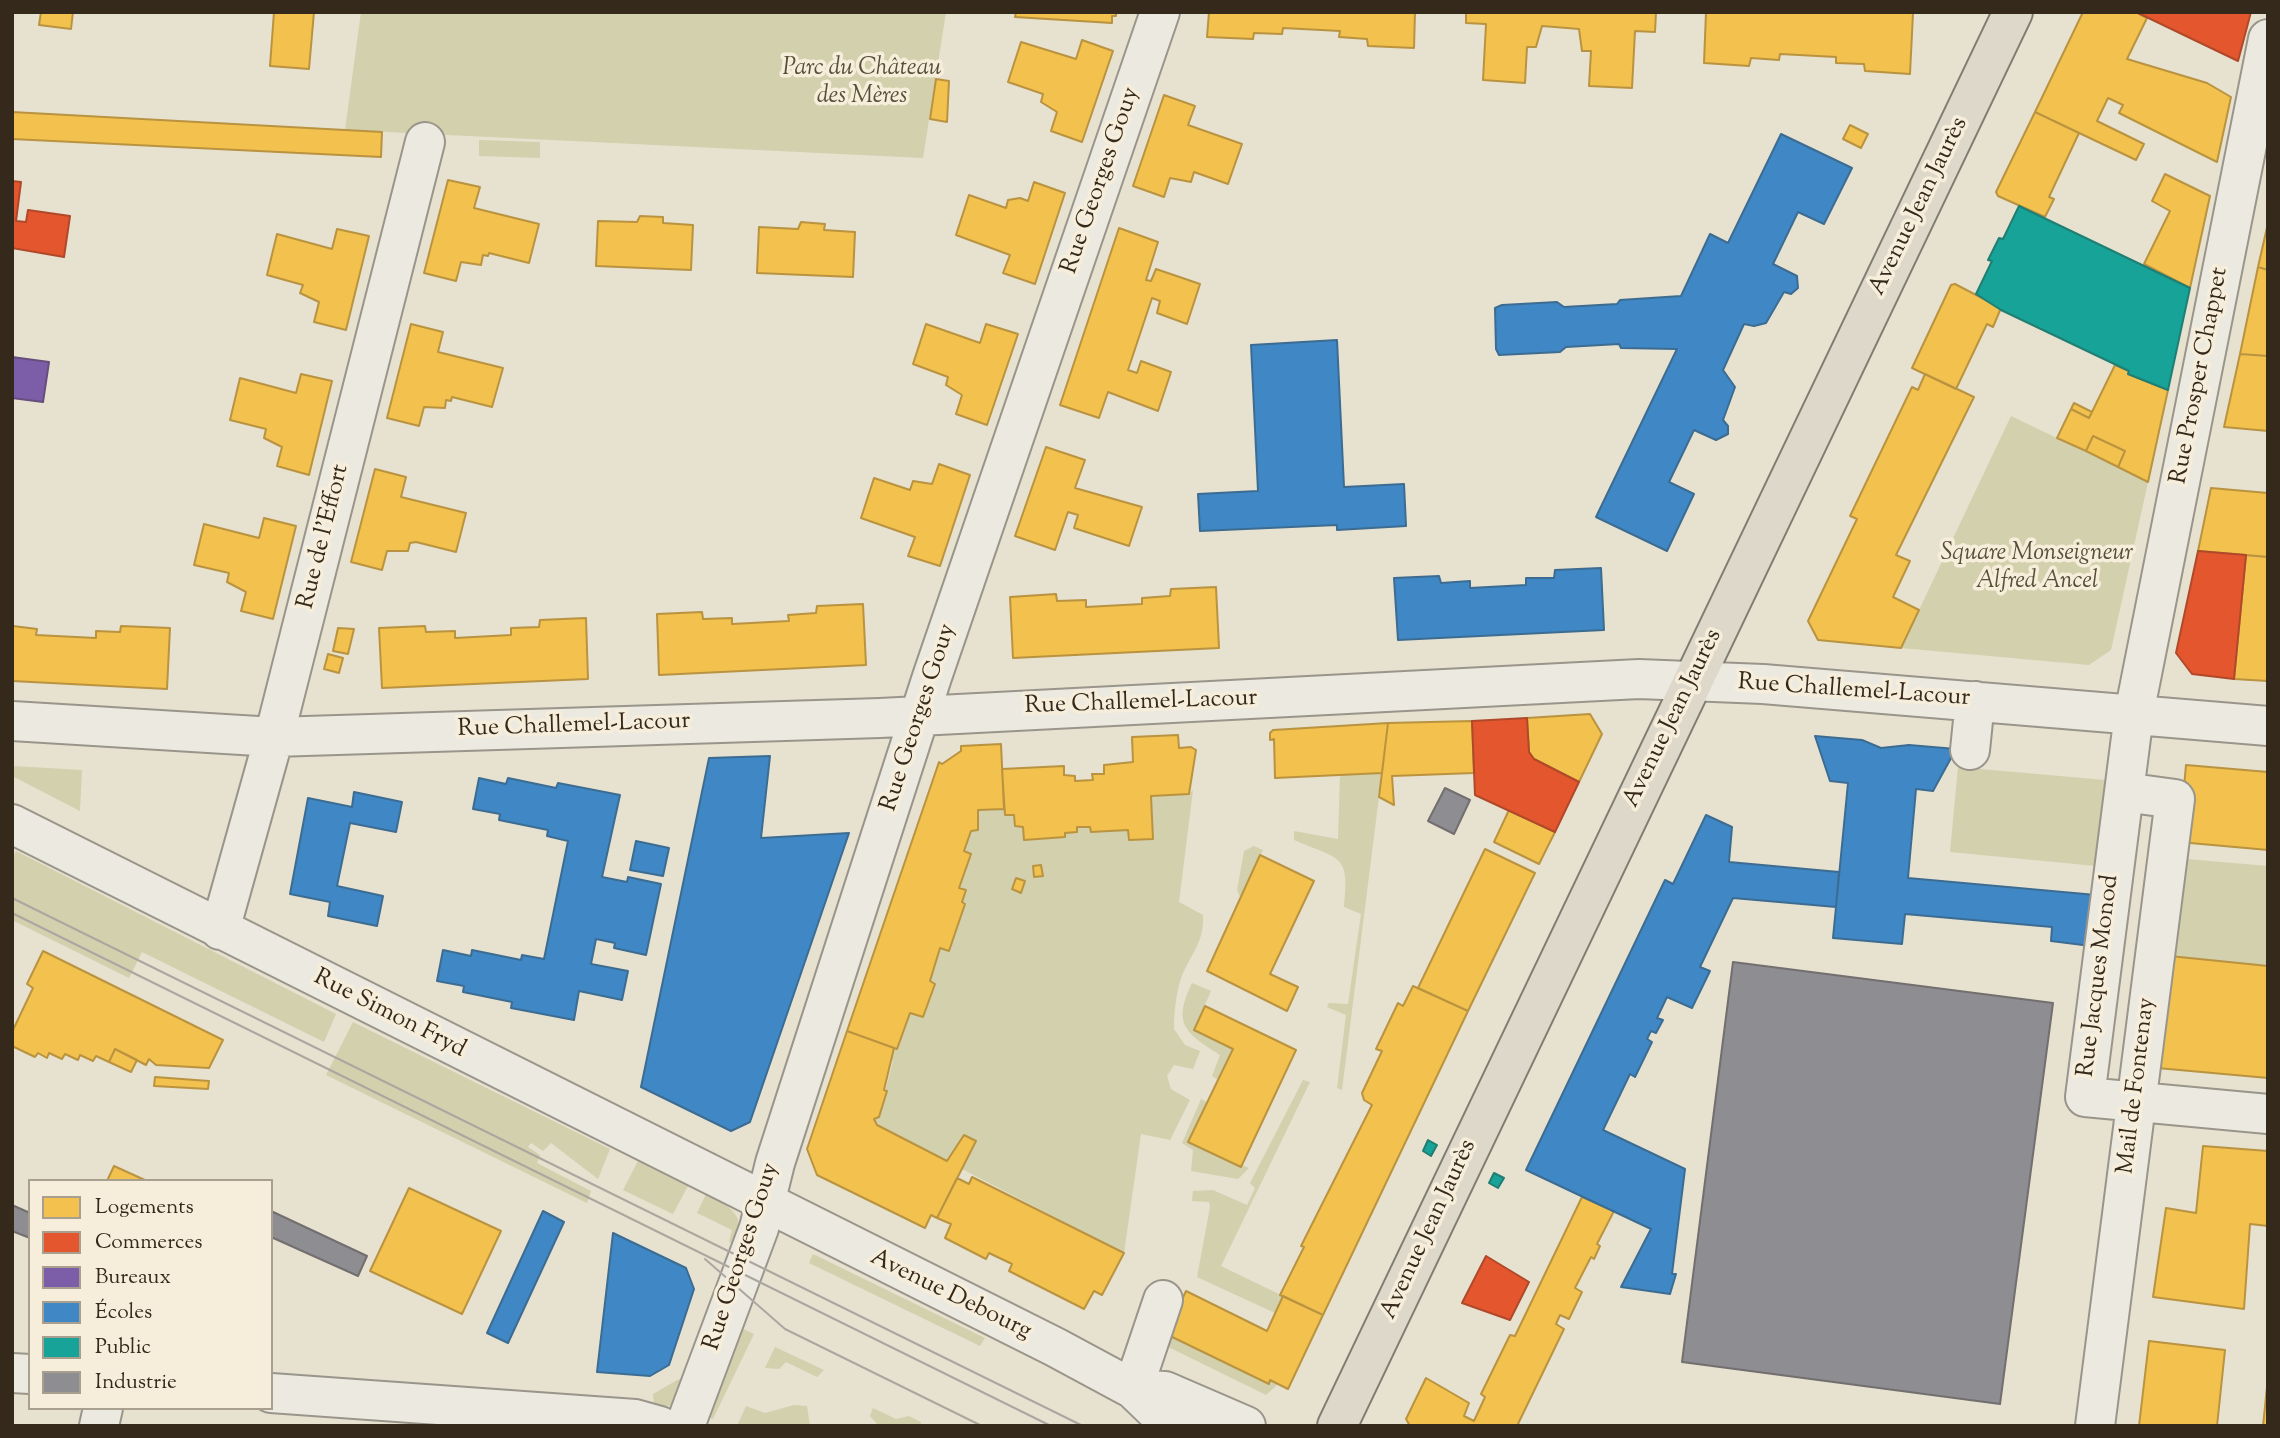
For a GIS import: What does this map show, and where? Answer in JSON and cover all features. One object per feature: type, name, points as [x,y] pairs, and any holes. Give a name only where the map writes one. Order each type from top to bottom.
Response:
[{"type":"main road","name":"Avenue Jean Jaurès","points":[[1337,1426],[2013,12]]},
{"type":"street","name":"Rue Georges Gouy","points":[[685,1426],[766,1203],[775,1163],[921,714],[1160,12]]},
{"type":"street","name":"Rue Prosper Chappet","points":[[2134,714],[2268,39]]},
{"type":"street","name":"Rue de l'Effort","points":[[220,930],[274,737],[425,142]]},
{"type":"street","name":"Rue Challemel-Lacour","points":[[12,721],[274,737],[866,719],[921,714],[1639,679],[1770,685],[2268,726]]},
{"type":"street","points":[[1970,750],[1975,701]]},
{"type":"street","name":"Rue Jacques Monod","points":[[2134,714],[2084,1097],[2268,1114]]},
{"type":"street","name":"Mail de Fontenay","points":[[2095,1426],[2155,974],[2175,799],[2124,792]]},
{"type":"street","name":"Rue Simon Fryd","points":[[12,824],[766,1203]]},
{"type":"street","points":[[2101,969],[2155,974]]},
{"type":"street","name":"Avenue Debourg","points":[[766,1203],[1133,1389],[1161,1416],[1180,1426]]},
{"type":"street","points":[[1133,1389],[1163,1300]]},
{"type":"street","name":"Avenue Debourg","points":[[1133,1389],[1165,1391],[1246,1426]]},
{"type":"street","points":[[273,1394],[315,1411],[635,1419],[660,1426]]},
{"type":"green space","name":"Parc du Château des Mères","points":[[361,12],[946,12],[923,158],[345,130]]},
{"type":"green space","points":[[479,140],[540,142],[540,158],[479,156]]},
{"type":"green space","name":"Square Monseigneur Alfred Ancel","points":[[2011,416],[2148,482],[2111,650],[2089,665],[1901,648]]},
{"type":"green space","points":[[12,766],[82,770],[80,811],[12,776]]},
{"type":"green space","points":[[1958,767],[2105,780],[2096,866],[1950,852]]},
{"type":"green space","points":[[1382,773],[1342,1090],[1337,1088],[1346,1015],[1327,1007],[1329,1003],[1348,1004],[1361,914],[1344,907],[1343,867],[1332,856],[1294,840],[1294,831],[1338,839],[1340,775]]},
{"type":"green space","points":[[1193,790],[1179,902],[1203,915],[1203,924],[1202,933],[1179,984],[1174,1029],[1185,1045],[1200,1051],[1193,1069],[1174,1065],[1167,1076],[1171,1089],[1190,1100],[1170,1140],[1141,1134],[1124,1253],[962,1169],[955,1152],[947,1161],[877,1125],[874,1119],[879,1116],[893,1061],[890,1059],[910,1013],[923,1017],[935,984],[930,981],[940,948],[949,951],[965,904],[962,902],[966,890],[959,888],[971,855],[964,851],[971,831],[978,830],[978,810],[1004,809],[1005,815],[1014,815],[1023,827],[1024,840],[1065,837],[1065,833],[1077,832],[1077,827],[1090,827],[1091,832],[1128,830],[1129,840],[1152,839],[1151,796],[1189,794]]},
{"type":"green space","points":[[1254,846],[1263,850],[1240,897],[1237,890],[1244,851]]},
{"type":"green space","points":[[16,851],[336,1014],[324,1042],[142,952],[129,978],[12,920],[12,860]]},
{"type":"green space","points":[[2175,858],[2268,866],[2268,966],[2160,955]]},
{"type":"green space","points":[[1192,983],[1211,991],[1194,1030],[1233,1049],[1218,1080],[1212,1076],[1220,1055],[1198,1040],[1185,1026],[1183,1008]]},
{"type":"green space","points":[[353,1022],[610,1149],[598,1179],[551,1143],[543,1151],[531,1143],[528,1147],[540,1155],[537,1163],[591,1191],[587,1203],[326,1075]]},
{"type":"green space","points":[[1303,1080],[1310,1082],[1221,1266],[1283,1296],[1275,1313],[1197,1277],[1210,1207],[1209,1202],[1192,1201],[1193,1191],[1213,1190],[1247,1205],[1255,1188],[1250,1183]]},
{"type":"green space","points":[[1201,1099],[1207,1102],[1189,1142],[1249,1168],[1238,1179],[1191,1171],[1193,1150],[1182,1143]]},
{"type":"green space","points":[[638,1161],[688,1186],[673,1214],[623,1190]]},
{"type":"green space","points":[[706,1194],[730,1208],[738,1219],[739,1247],[729,1242],[732,1230],[697,1213]]},
{"type":"green space","points":[[813,1254],[985,1338],[980,1346],[809,1263]]},
{"type":"green space","points":[[735,1325],[754,1334],[713,1419],[705,1416]]},
{"type":"green space","points":[[1166,1334],[1268,1384],[1270,1380],[1278,1384],[1266,1395],[1152,1339]]},
{"type":"green space","points":[[775,1347],[824,1370],[817,1377],[786,1362],[779,1369],[765,1368]]},
{"type":"green space","points":[[679,1379],[687,1387],[674,1403],[654,1408],[653,1394]]},
{"type":"green space","points":[[794,1405],[807,1406],[810,1426],[737,1426],[746,1406],[765,1413]]},
{"type":"green space","points":[[873,1408],[896,1419],[909,1416],[921,1422],[920,1426],[879,1426],[870,1416]]},
{"type":"building: Logements","points":[[41,12],[73,12],[71,29],[39,25]]},
{"type":"building: Logements","points":[[274,12],[314,12],[309,69],[270,66]]},
{"type":"building: Logements","points":[[1016,12],[1116,12],[1116,16],[1112,16],[1112,23],[1015,17]]},
{"type":"building: Logements","points":[[1209,12],[1415,12],[1414,48],[1368,46],[1367,39],[1339,37],[1340,31],[1283,28],[1282,34],[1254,33],[1253,39],[1207,37]]},
{"type":"building: Logements","points":[[1466,12],[1656,12],[1655,32],[1635,31],[1632,88],[1589,86],[1591,51],[1582,51],[1579,29],[1542,26],[1536,47],[1527,47],[1525,83],[1483,80],[1486,24],[1466,23]]},
{"type":"building: Logements","points":[[1706,12],[1913,13],[1910,74],[1865,71],[1864,64],[1836,63],[1836,57],[1780,54],[1779,60],[1751,58],[1749,66],[1704,63]]},
{"type":"building: Logements","points":[[2083,12],[2136,12],[2147,18],[2127,59],[2207,83],[2231,97],[2217,162],[2119,113],[2123,105],[2108,98],[2097,121],[2144,144],[2136,160],[2035,112]]},
{"type":"building: Logements","points":[[1082,40],[1113,51],[1082,142],[1051,131],[1057,112],[1041,102],[1043,94],[1008,82],[1021,42],[1076,59]]},
{"type":"building: Logements","points":[[936,79],[949,81],[947,122],[930,119]]},
{"type":"building: Logements","points":[[1164,95],[1195,106],[1188,125],[1242,144],[1228,184],[1194,172],[1191,182],[1170,178],[1164,197],[1133,186]]},
{"type":"building: Logements","points":[[12,112],[382,132],[381,157],[12,139]]},
{"type":"building: Logements","points":[[2035,112],[2079,133],[2049,197],[2054,199],[2045,217],[1998,196],[1996,192]]},
{"type":"building: Logements","points":[[1850,125],[1868,134],[1861,148],[1843,139]]},
{"type":"building: Logements","points":[[2165,174],[2210,196],[2190,288],[2144,264],[2170,211],[2152,201]]},
{"type":"building: Logements","points":[[448,180],[480,187],[474,208],[539,224],[529,263],[489,253],[488,256],[483,255],[481,265],[461,262],[456,281],[424,273]]},
{"type":"building: Logements","points":[[1034,182],[1065,193],[1035,284],[1003,273],[1010,255],[956,235],[969,195],[1006,208],[1008,200],[1020,198],[1028,201]]},
{"type":"building: Logements","points":[[640,216],[663,217],[663,223],[693,225],[691,270],[596,266],[598,221],[637,222]]},
{"type":"building: Logements","points":[[801,222],[825,224],[824,230],[855,232],[853,277],[757,273],[759,227],[798,229]]},
{"type":"building: Logements","points":[[2268,223],[2268,270],[2258,267]]},
{"type":"building: Logements","points":[[1119,228],[1158,242],[1146,280],[1151,281],[1156,269],[1200,284],[1187,324],[1157,313],[1160,301],[1152,298],[1128,370],[1137,373],[1141,361],[1171,372],[1158,411],[1108,392],[1099,418],[1060,405]]},
{"type":"building: Logements","points":[[337,229],[369,236],[346,330],[314,322],[319,302],[300,293],[303,285],[267,275],[277,234],[332,249]]},
{"type":"building: Logements","points":[[2258,267],[2268,270],[2268,356],[2240,354]]},
{"type":"building: Logements","points":[[1955,284],[2001,308],[1993,327],[1987,324],[1956,389],[1912,368],[1951,285]]},
{"type":"building: Logements","points":[[411,324],[443,332],[438,352],[503,368],[492,407],[452,397],[451,401],[446,400],[445,408],[424,407],[419,426],[387,418]]},
{"type":"building: Logements","points":[[926,324],[980,343],[986,324],[1018,334],[987,425],[956,414],[962,395],[946,385],[948,377],[913,364]]},
{"type":"building: Logements","points":[[2240,354],[2268,356],[2268,431],[2224,427]]},
{"type":"building: Logements","points":[[2115,365],[2129,371],[2128,374],[2168,390],[2148,482],[2118,467],[2125,451],[2093,436],[2086,451],[2057,438],[2071,409],[2089,418]]},
{"type":"building: Logements","points":[[301,374],[332,381],[309,475],[277,466],[282,447],[264,438],[266,429],[230,420],[240,378],[296,393]]},
{"type":"building: Logements","points":[[1925,374],[1974,397],[1896,555],[1910,561],[1893,597],[1919,610],[1901,648],[1818,640],[1808,621],[1857,519],[1850,516],[1912,387],[1918,390]]},
{"type":"building: Logements","points":[[2074,403],[2092,412],[2089,418],[2071,409]]},
{"type":"building: Logements","points":[[2093,436],[2125,451],[2118,467],[2086,451]]},
{"type":"building: Logements","points":[[1046,447],[1085,460],[1075,488],[1142,507],[1129,546],[1074,528],[1078,515],[1068,512],[1055,550],[1015,536]]},
{"type":"building: Logements","points":[[939,464],[970,475],[940,566],[908,556],[915,537],[861,518],[874,478],[910,490],[913,481],[932,484]]},
{"type":"building: Logements","points":[[375,469],[406,477],[401,497],[466,513],[456,552],[416,542],[410,543],[408,551],[387,551],[382,570],[351,562]]},
{"type":"building: Logements","points":[[2211,488],[2268,493],[2268,557],[2198,551]]},
{"type":"building: Logements","points":[[264,518],[296,526],[273,619],[241,611],[246,592],[227,582],[229,573],[194,565],[204,524],[259,538]]},
{"type":"building: Logements","points":[[2246,555],[2268,557],[2268,681],[2234,679]]},
{"type":"building: Logements","points":[[1216,587],[1219,648],[1013,658],[1010,597],[1056,594],[1057,601],[1086,600],[1086,607],[1142,604],[1142,598],[1170,596],[1171,589]]},
{"type":"building: Logements","points":[[863,604],[866,665],[659,675],[657,614],[702,612],[703,619],[732,618],[732,624],[789,621],[788,615],[816,613],[817,606]]},
{"type":"building: Logements","points":[[586,618],[588,679],[382,688],[379,628],[425,626],[426,632],[455,631],[455,638],[511,635],[511,628],[539,627],[540,620]]},
{"type":"building: Logements","points":[[12,620],[13,626],[37,629],[36,635],[96,638],[96,631],[120,632],[121,626],[170,628],[167,689],[12,681]]},
{"type":"building: Logements","points":[[338,628],[354,629],[348,654],[333,651]]},
{"type":"building: Logements","points":[[328,654],[343,658],[339,673],[324,669]]},
{"type":"building: Logements","points":[[1590,714],[1602,734],[1579,782],[1534,759],[1529,752],[1527,718]]},
{"type":"building: Logements","points":[[1472,721],[1474,773],[1392,776],[1394,805],[1379,797],[1388,723]]},
{"type":"building: Logements","points":[[1388,723],[1382,773],[1275,778],[1274,739],[1270,740],[1273,730]]},
{"type":"building: Logements","points":[[1178,735],[1179,748],[1191,747],[1196,750],[1189,794],[1151,796],[1153,839],[1129,840],[1128,830],[1091,832],[1090,827],[1077,827],[1077,832],[1065,833],[1065,837],[1024,840],[1023,827],[1015,826],[1014,815],[1005,815],[1002,769],[1064,766],[1064,775],[1075,776],[1075,781],[1093,780],[1092,774],[1104,774],[1104,765],[1133,762],[1132,737]]},
{"type":"building: Logements","points":[[1001,744],[1004,809],[978,810],[978,830],[971,831],[964,851],[971,854],[959,888],[966,890],[962,902],[965,904],[949,951],[940,948],[930,981],[935,984],[923,1017],[910,1013],[897,1049],[847,1031],[939,762],[942,764],[961,751],[961,746]]},
{"type":"building: Logements","points":[[2186,765],[2268,772],[2268,850],[2179,842]]},
{"type":"building: Logements","points":[[1509,810],[1555,832],[1539,864],[1494,842]]},
{"type":"building: Logements","points":[[1485,849],[1535,873],[1468,1011],[1418,988]]},
{"type":"building: Logements","points":[[1260,855],[1314,881],[1270,974],[1298,987],[1287,1011],[1207,971]]},
{"type":"building: Logements","points":[[1041,865],[1043,876],[1034,877],[1033,866]]},
{"type":"building: Logements","points":[[1016,878],[1025,881],[1021,893],[1012,889]]},
{"type":"building: Logements","points":[[43,951],[223,1040],[209,1068],[156,1065],[149,1059],[146,1065],[115,1049],[109,1062],[96,1056],[93,1061],[80,1055],[78,1060],[65,1054],[62,1059],[49,1053],[47,1058],[38,1053],[35,1057],[12,1046],[12,1032],[33,988],[27,984]]},
{"type":"building: Logements","points":[[2160,955],[2268,966],[2268,1078],[2146,1067]]},
{"type":"building: Logements","points":[[1413,986],[1468,1011],[1323,1315],[1280,1295],[1304,1247],[1301,1246],[1372,1105],[1364,1100],[1362,1093],[1382,1051],[1376,1049],[1398,1003],[1403,1006]]},
{"type":"building: Logements","points":[[1205,1006],[1296,1050],[1241,1167],[1188,1142],[1233,1049],[1194,1030]]},
{"type":"building: Logements","points":[[847,1031],[894,1048],[884,1090],[887,1091],[879,1117],[874,1119],[877,1125],[947,1161],[964,1135],[976,1141],[937,1218],[931,1215],[925,1228],[817,1175],[807,1149]]},
{"type":"building: Logements","points":[[115,1049],[137,1060],[131,1072],[109,1062]]},
{"type":"building: Logements","points":[[155,1077],[209,1081],[208,1089],[154,1086]]},
{"type":"building: Logements","points":[[2203,1146],[2268,1151],[2268,1226],[2250,1224],[2244,1309],[2153,1297],[2166,1208],[2196,1213]]},
{"type":"building: Logements","points":[[114,1166],[143,1179],[108,1179]]},
{"type":"building: Logements","points":[[972,1177],[1124,1253],[1102,1295],[1094,1291],[1084,1309],[1009,1271],[1012,1264],[989,1253],[986,1259],[945,1238],[951,1224],[937,1218],[957,1178],[969,1184]]},
{"type":"building: Logements","points":[[409,1188],[501,1231],[462,1314],[370,1271]]},
{"type":"building: Logements","points":[[1582,1197],[1614,1211],[1597,1244],[1600,1246],[1594,1259],[1591,1257],[1575,1288],[1582,1292],[1569,1319],[1560,1315],[1556,1324],[1564,1329],[1517,1426],[1410,1426],[1406,1419],[1426,1378],[1469,1403],[1464,1416],[1474,1421],[1485,1397],[1481,1394],[1510,1335],[1515,1336]]},
{"type":"building: Logements","points":[[1186,1291],[1267,1331],[1283,1296],[1323,1315],[1288,1389],[1270,1380],[1269,1384],[1166,1334]]},
{"type":"building: Logements","points":[[2149,1341],[2225,1350],[2217,1426],[2139,1426]]},
{"type":"building: Logements","points":[[2268,1377],[2268,1426],[2263,1426]]},
{"type":"building: Commerces","points":[[2136,12],[2251,12],[2238,61]]},
{"type":"building: Commerces","points":[[12,181],[21,182],[16,221],[26,222],[28,210],[70,216],[64,257],[12,248]]},
{"type":"building: Commerces","points":[[2198,551],[2246,555],[2234,679],[2192,674],[2176,653]]},
{"type":"building: Commerces","points":[[1527,718],[1529,752],[1534,759],[1579,782],[1555,832],[1475,795],[1472,721]]},
{"type":"building: Commerces","points":[[1486,1256],[1529,1282],[1510,1320],[1462,1303]]},
{"type":"building: Bureaux","points":[[12,357],[49,362],[43,402],[12,398]]},
{"type":"building: Écoles","points":[[1781,134],[1852,168],[1824,224],[1798,212],[1773,264],[1797,276],[1798,288],[1791,294],[1784,292],[1766,323],[1754,326],[1744,324],[1723,370],[1735,387],[1723,420],[1728,426],[1728,434],[1716,440],[1694,430],[1669,482],[1694,494],[1667,551],[1596,517],[1677,349],[1621,348],[1619,344],[1566,347],[1560,352],[1499,355],[1496,349],[1495,308],[1502,305],[1557,302],[1564,307],[1617,304],[1620,300],[1681,296],[1710,234],[1728,243]]},
{"type":"building: Écoles","points":[[1337,340],[1344,487],[1404,484],[1406,526],[1337,530],[1337,525],[1200,531],[1198,494],[1258,491],[1251,345]]},
{"type":"building: Écoles","points":[[1601,568],[1604,630],[1398,640],[1394,578],[1439,576],[1441,583],[1470,581],[1470,588],[1526,585],[1526,578],[1554,578],[1555,570]]},
{"type":"building: Écoles","points":[[1815,736],[1862,740],[1881,748],[1909,745],[1956,749],[1933,791],[1916,789],[1908,878],[2096,895],[2091,946],[2051,941],[2052,927],[1905,914],[1902,944],[1833,938],[1848,783],[1830,781]]},
{"type":"building: Écoles","points":[[770,756],[761,838],[849,833],[750,1122],[731,1131],[641,1087],[709,758]]},
{"type":"building: Écoles","points":[[479,778],[506,784],[508,778],[556,788],[558,783],[620,795],[602,877],[627,882],[628,877],[661,884],[646,955],[614,948],[615,943],[596,939],[591,964],[628,971],[622,1000],[579,991],[574,1020],[511,1008],[512,1002],[463,992],[464,986],[437,981],[443,950],[471,956],[472,950],[521,960],[522,955],[544,959],[568,841],[547,836],[548,830],[499,820],[500,814],[473,809]]},
{"type":"building: Écoles","points":[[354,792],[402,802],[396,832],[350,823],[337,886],[383,896],[377,926],[328,916],[330,902],[290,894],[308,798],[352,807]]},
{"type":"building: Écoles","points":[[1706,815],[1732,827],[1729,862],[1839,872],[1836,907],[1733,898],[1700,967],[1710,971],[1692,1008],[1667,997],[1657,1018],[1663,1020],[1656,1033],[1651,1031],[1647,1039],[1652,1042],[1635,1077],[1630,1074],[1603,1130],[1685,1169],[1672,1274],[1676,1274],[1670,1294],[1621,1287],[1651,1229],[1526,1170],[1665,880],[1673,884]]},
{"type":"building: Écoles","points":[[636,841],[669,848],[663,876],[630,870]]},
{"type":"building: Écoles","points":[[543,1211],[564,1222],[508,1343],[487,1333]]},
{"type":"building: Écoles","points":[[613,1233],[686,1268],[694,1289],[669,1365],[650,1376],[597,1372]]},
{"type":"building: Public","points":[[2019,206],[2190,288],[2168,390],[2128,374],[2129,371],[2001,310],[1976,294],[1992,261],[1988,260],[1999,238],[2003,239]]},
{"type":"building: Public","points":[[1428,1140],[1437,1145],[1431,1156],[1423,1151]]},
{"type":"building: Public","points":[[1494,1173],[1504,1178],[1498,1188],[1489,1183]]},
{"type":"building: Industrie","points":[[1445,788],[1470,800],[1454,834],[1428,821]]},
{"type":"building: Industrie","points":[[1733,962],[2053,1003],[2000,1404],[1682,1362]]},
{"type":"building: Industrie","points":[[12,1205],[28,1212],[28,1237],[12,1231]]},
{"type":"building: Industrie","points":[[273,1212],[367,1256],[358,1276],[273,1238]]},
{"type":"tram line","points":[[12,898],[1083,1426]]},
{"type":"tram line","points":[[12,913],[1051,1426]]},
{"type":"tram line","points":[[705,1259],[785,1329],[982,1426]]}]
